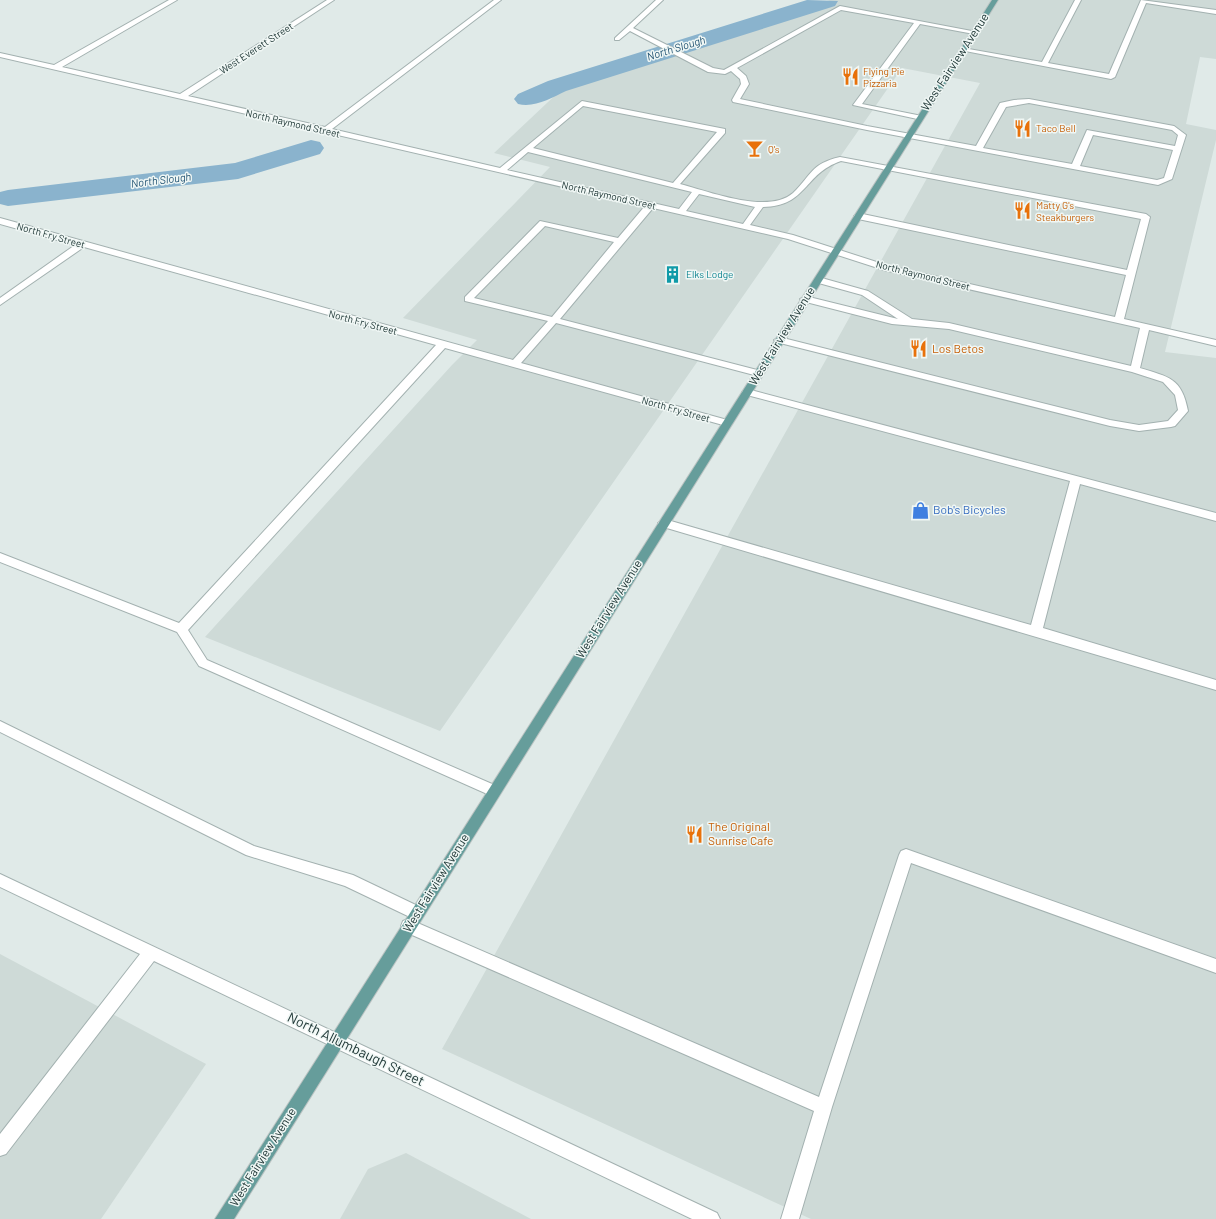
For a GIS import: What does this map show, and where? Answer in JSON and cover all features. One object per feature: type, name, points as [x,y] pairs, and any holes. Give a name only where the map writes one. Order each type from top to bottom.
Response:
[{"type":"main road","name":"West Fairview Avenue","points":[[224,1219],[995,0]]},
{"type":"street","points":[[55,68],[174,0]]},
{"type":"street","name":"West Everett Street","points":[[181,97],[331,0]]},
{"type":"street","points":[[326,130],[498,0]]},
{"type":"street","points":[[617,39],[660,0]]},
{"type":"street","points":[[1044,65],[1078,0]]},
{"type":"street","points":[[963,50],[1111,77],[1144,0],[1164,2],[1216,12]]},
{"type":"street","points":[[629,28],[711,70],[725,72],[840,8],[974,32]]},
{"type":"street","points":[[918,22],[857,105],[919,118]]},
{"type":"street","name":"North Raymond Street","points":[[0,55],[745,226],[790,237],[884,267],[1216,343]]},
{"type":"street","points":[[732,68],[744,78],[745,84],[736,100],[909,136],[1158,183],[1168,179],[1182,135],[1174,128],[1029,101],[1014,102],[1003,105],[978,149]]},
{"type":"street","points":[[502,170],[582,103],[722,130],[675,185]]},
{"type":"street","points":[[1075,167],[1090,132],[1178,149]]},
{"type":"street","points":[[526,149],[760,206],[779,204],[794,196],[813,172],[822,165],[840,159],[1146,217],[1119,320]]},
{"type":"street","points":[[681,212],[697,190]]},
{"type":"street","points":[[515,364],[554,320],[650,205]]},
{"type":"street","points":[[745,226],[760,206]]},
{"type":"street","points":[[858,216],[1131,273]]},
{"type":"street","name":"North Fry Street","points":[[0,221],[727,423]]},
{"type":"street","points":[[620,241],[543,223],[468,300],[554,320],[758,373]]},
{"type":"street","points":[[0,302],[82,244]]},
{"type":"street","points":[[818,280],[865,293],[910,322]]},
{"type":"street","points":[[779,340],[1110,423],[1139,428],[1171,424],[1182,411],[1180,394],[1166,380],[1135,370],[949,326],[892,320],[805,300]]},
{"type":"street","points":[[1135,370],[1145,326]]},
{"type":"street","points":[[181,629],[443,344]]},
{"type":"street","points":[[747,392],[1216,517]]},
{"type":"street","points":[[1036,631],[1076,479]]},
{"type":"street","points":[[664,523],[1216,685]]},
{"type":"street","points":[[0,557],[181,629],[203,663],[494,791]]},
{"type":"street","points":[[0,726],[251,851],[348,880],[413,919],[824,1107]]},
{"type":"street","points":[[790,1219],[824,1107],[906,855],[1216,966]]},
{"type":"street","name":"North Allumbaugh Street","points":[[0,880],[711,1219]]},
{"type":"street","points":[[0,1148],[151,952]]},
{"type":"shaded area","points":[[830,0],[1216,0],[1216,59],[1200,57],[1186,124],[1216,130],[1216,140],[1165,352],[1216,358],[1216,1219],[811,1219],[442,1049],[980,83],[902,68],[440,731],[205,637],[452,365],[477,340],[403,318],[550,167],[494,153],[565,86]]},
{"type":"shaded area","points":[[0,954],[206,1064],[101,1219],[0,1219]]},
{"type":"shaded area","points":[[406,1153],[531,1219],[340,1219],[368,1169]]},
{"type":"waterway","name":"North Slough","points":[[527,99],[557,86],[827,1]]},
{"type":"waterway","name":"North Slough","points":[[8,198],[238,171],[311,148]]},
{"type":"place","name":"Flying Pie Pizzaria","points":[[850,77]]},
{"type":"place","name":"Taco Bell","points":[[1023,128]]},
{"type":"place","name":"Q's","points":[[755,149]]},
{"type":"place","name":"Matty G's Steakburgers","points":[[1023,211]]},
{"type":"place","name":"Elks Lodge","points":[[673,274]]},
{"type":"place","name":"Los Betos","points":[[919,349]]},
{"type":"place","name":"Bob's Bicycles","points":[[920,510]]},
{"type":"place","name":"The Original Sunrise Cafe","points":[[695,834]]}]
